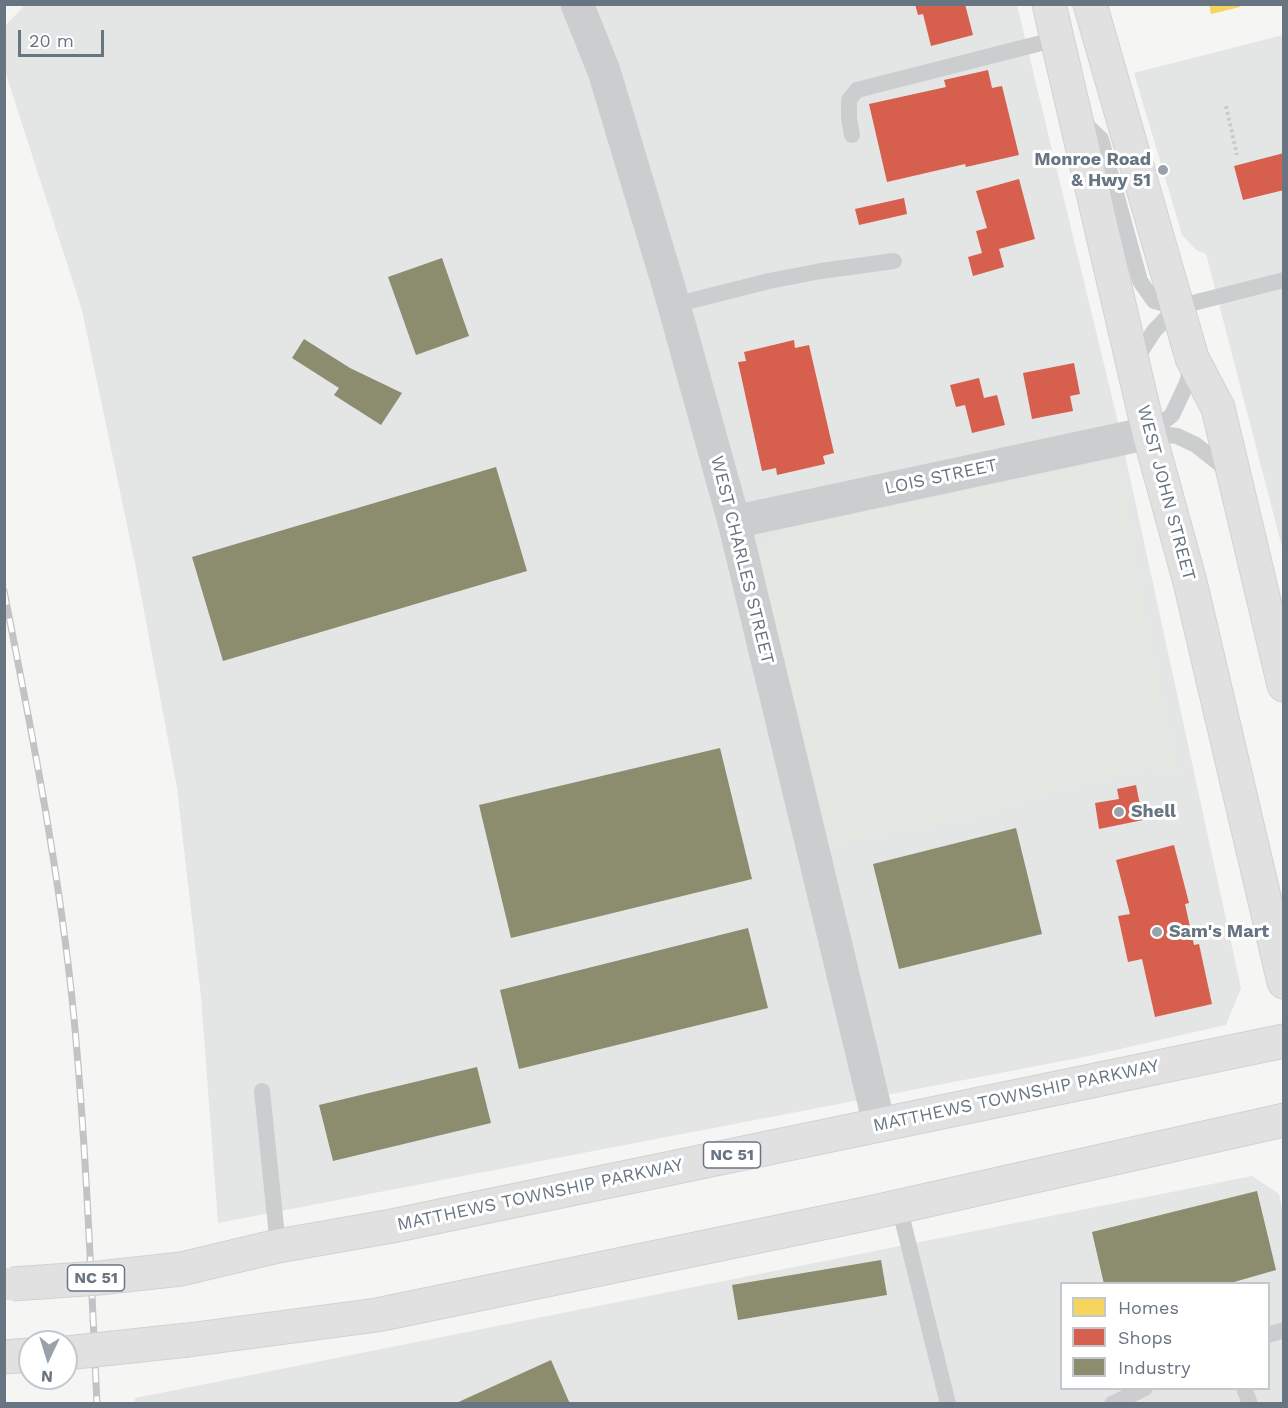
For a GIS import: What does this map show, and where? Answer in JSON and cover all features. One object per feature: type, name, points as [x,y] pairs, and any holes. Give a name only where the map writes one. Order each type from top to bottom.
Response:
[{"type":"main road","name":"WEST JOHN STREET","points":[[1049,4],[1149,433],[1190,582],[1284,982]]},
{"type":"main road","points":[[1090,4],[1192,358],[1218,408],[1233,474],[1276,624],[1284,684]]},
{"type":"main road","name":"MATTHEWS TOWNSHIP PARKWAY","points":[[8,1285],[181,1269],[278,1246],[392,1226],[1284,1041]]},
{"type":"main road","points":[[78,1352],[377,1315],[899,1206],[1284,1120]]},
{"type":"street","name":"WEST CHARLES STREET","points":[[577,4],[604,71],[674,305],[734,522],[879,1124]]},
{"type":"street","name":"LOIS STREET","points":[[734,522],[1149,433]]},
{"type":"lane","points":[[852,135],[849,100],[857,90],[1057,39]]},
{"type":"lane","points":[[1076,115],[1101,139],[1140,281],[1154,301],[1178,307],[1284,280]]},
{"type":"lane","points":[[674,305],[790,277],[894,261]]},
{"type":"lane","points":[[1133,363],[1154,331],[1178,307]]},
{"type":"lane","name":"LOIS STREET","points":[[1149,433],[1172,415],[1187,383],[1192,358]]},
{"type":"lane","name":"LOIS STREET","points":[[1149,433],[1177,436],[1196,445],[1233,474]]},
{"type":"lane","points":[[262,1090],[278,1246]]},
{"type":"lane","points":[[899,1206],[948,1404]]},
{"type":"lane","points":[[1112,1404],[1143,1390]]},
{"type":"lane","points":[[1244,1390],[1250,1404]]},
{"type":"path","points":[[1226,106],[1237,155]]},
{"type":"shaded area","points":[[26,4],[1017,5],[1117,418],[1241,988],[1226,1025],[1089,1056],[218,1223],[201,997],[177,788],[136,568],[82,310],[5,71],[4,27]]},
{"type":"shaded area","points":[[1283,35],[1283,551],[1206,254],[1196,250],[1182,235],[1134,73]]},
{"type":"shaded area","points":[[1110,461],[1119,463],[1154,662],[1179,773],[1147,769],[1045,793],[987,815],[833,844],[762,572],[762,552],[784,529]]},
{"type":"shaded area","points":[[1252,1176],[1279,1194],[1283,1214],[1283,1403],[135,1404],[135,1398]]},
{"type":"building: Homes","points":[[1209,4],[1239,4],[1240,7],[1211,14]]},
{"type":"building: Shops","points":[[915,4],[965,4],[973,35],[931,46],[923,14],[918,15]]},
{"type":"building: Shops","points":[[988,70],[992,88],[1002,86],[1019,155],[966,167],[965,164],[887,182],[869,104],[946,87],[944,80]]},
{"type":"building: Shops","points":[[1284,153],[1284,190],[1243,200],[1234,166]]},
{"type":"building: Shops","points":[[1019,179],[1035,239],[999,249],[1004,267],[973,276],[968,257],[982,253],[976,231],[987,228],[976,191]]},
{"type":"building: Shops","points":[[904,198],[907,214],[859,225],[855,209]]},
{"type":"building: Shops","points":[[794,340],[795,348],[809,345],[834,453],[823,456],[825,464],[777,475],[776,468],[762,471],[738,362],[746,361],[744,352]]},
{"type":"building: Shops","points":[[1074,363],[1080,394],[1070,396],[1073,411],[1032,419],[1023,373]]},
{"type":"building: Shops","points":[[979,378],[984,398],[997,395],[1005,425],[972,433],[965,405],[956,407],[950,385]]},
{"type":"building: Shops","name":"Shell","points":[[1136,785],[1143,820],[1099,829],[1095,803],[1119,799],[1117,789]]},
{"type":"building: Shops","points":[[1174,845],[1189,903],[1185,904],[1194,945],[1199,944],[1212,1004],[1155,1017],[1142,959],[1128,962],[1118,916],[1130,914],[1116,860]]},
{"type":"building: Industry","points":[[442,258],[469,336],[416,355],[388,277]]},
{"type":"building: Industry","points":[[304,339],[350,368],[402,393],[381,425],[334,395],[339,388],[292,358]]},
{"type":"building: Industry","points":[[496,467],[527,571],[223,661],[192,557]]},
{"type":"building: Industry","points":[[720,748],[752,879],[511,938],[479,805]]},
{"type":"building: Industry","points":[[1016,828],[1042,934],[899,969],[873,864]]},
{"type":"building: Industry","points":[[748,928],[768,1008],[519,1069],[500,990]]},
{"type":"building: Industry","points":[[477,1067],[491,1123],[333,1161],[319,1105]]},
{"type":"building: Industry","points":[[1257,1191],[1276,1270],[1234,1282],[1104,1282],[1092,1232]]},
{"type":"building: Industry","points":[[881,1260],[887,1295],[738,1320],[732,1285]]},
{"type":"building: Industry","points":[[551,1360],[570,1404],[454,1404]]},
{"type":"railway","points":[[4,591],[44,804],[68,964],[82,1114],[97,1404]]},
{"type":"place","name":"Monroe Road & Hwy 51","points":[[1163,170]]},
{"type":"place","name":"Shell","points":[[1119,812]]},
{"type":"place","name":"Sam's Mart","points":[[1157,932]]}]
